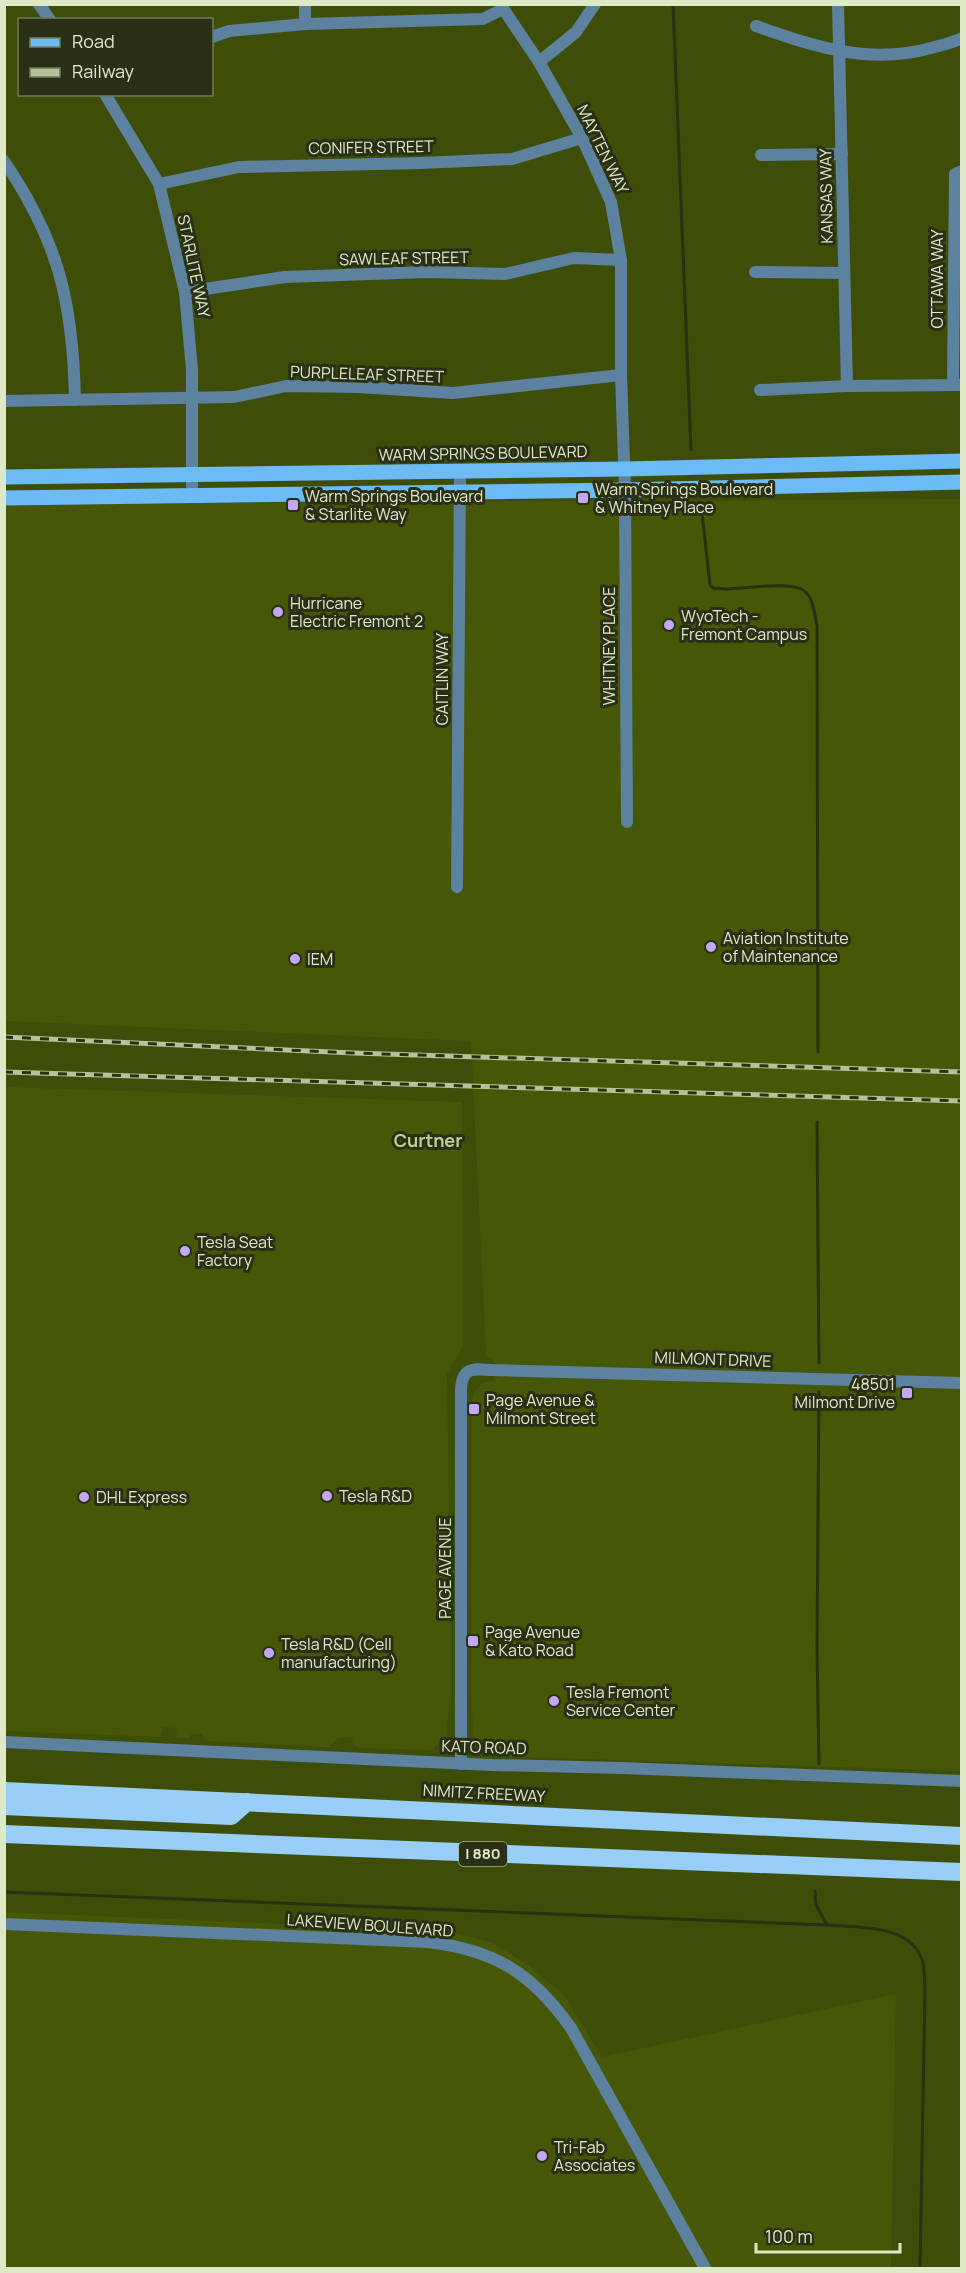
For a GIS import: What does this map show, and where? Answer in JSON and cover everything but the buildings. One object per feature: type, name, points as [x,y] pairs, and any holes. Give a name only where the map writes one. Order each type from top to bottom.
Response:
[{"type":"highway","name":"NIMITZ FREEWAY","points":[[4,1791],[962,1836]]},
{"type":"highway","points":[[4,1806],[231,1816],[247,1802]]},
{"type":"highway","name":"I 880","points":[[4,1834],[962,1872]]},
{"type":"main road","points":[[847,484],[856,476],[912,472],[934,461]]},
{"type":"main road","name":"WARM SPRINGS BOULEVARD","points":[[4,477],[460,472],[962,461]]},
{"type":"main road","points":[[4,498],[625,490],[962,482]]},
{"type":"street","points":[[39,4],[49,18]]},
{"type":"street","points":[[304,24],[305,4]]},
{"type":"street","points":[[539,62],[576,32],[595,4]]},
{"type":"street","name":"KANSAS WAY","points":[[838,4],[847,386]]},
{"type":"street","points":[[213,37],[229,30],[304,24],[483,19],[502,7]]},
{"type":"street","name":"MAYTEN WAY","points":[[502,7],[539,62],[582,138],[611,202],[621,260],[624,469]]},
{"type":"street","points":[[756,26],[839,52],[885,56],[918,52],[962,38]]},
{"type":"street","name":"STARLITE WAY","points":[[106,96],[159,184],[185,292],[191,340],[192,495]]},
{"type":"street","name":"CONIFER STREET","points":[[159,184],[239,167],[512,159],[582,138]]},
{"type":"street","points":[[761,154],[842,154]]},
{"type":"street","points":[[4,161],[36,214],[57,263],[69,317],[75,400]]},
{"type":"street","name":"OTTAWA WAY","points":[[957,385],[958,172]]},
{"type":"street","name":"SAWLEAF STREET","points":[[185,292],[285,277],[427,272],[505,274],[574,258],[621,260]]},
{"type":"street","points":[[755,272],[844,273]]},
{"type":"street","name":"PURPLELEAF STREET","points":[[4,401],[234,397],[286,386],[358,387],[453,393],[621,375]]},
{"type":"street","points":[[760,390],[957,385]]},
{"type":"street","name":"WHITNEY PLACE","points":[[624,469],[627,822]]},
{"type":"street","name":"CAITLIN WAY","points":[[457,887],[460,472]]},
{"type":"street","name":"MILMONT DRIVE","points":[[466,1374],[476,1368],[962,1383]]},
{"type":"street","name":"PAGE AVENUE","points":[[461,1764],[461,1390],[466,1374]]},
{"type":"street","name":"KATO ROAD","points":[[4,1742],[461,1764],[633,1768],[962,1781]]},
{"type":"street","name":"LAKEVIEW BOULEVARD","points":[[4,1923],[428,1942],[472,1950],[494,1959],[513,1969],[545,1994],[571,2028],[705,2268]]},
{"type":"shaded area","points":[[961,499],[961,1771],[486,1754],[474,1743],[471,1693],[472,1400],[481,1384],[494,1380],[494,1361],[488,1358],[486,1352],[471,1041],[5,1021],[5,504]]},
{"type":"shaded area","points":[[5,1087],[462,1102],[463,1347],[447,1373],[450,1697],[446,1737],[431,1750],[359,1748],[353,1746],[352,1737],[338,1738],[329,1747],[209,1741],[204,1739],[202,1734],[191,1734],[190,1738],[177,1738],[176,1728],[163,1727],[161,1737],[5,1731]]},
{"type":"shaded area","points":[[5,1912],[448,1931],[493,1943],[528,1965],[564,1995],[602,2057],[896,1994],[891,2268],[5,2268]]},
{"type":"waterway","points":[[673,4],[691,450]]},
{"type":"waterway","points":[[701,504],[710,585],[713,588],[724,589],[796,587],[807,593],[817,625],[818,1052]]},
{"type":"waterway","points":[[817,1122],[819,1363]]},
{"type":"waterway","points":[[819,1392],[817,1648],[819,1764]]},
{"type":"waterway","points":[[815,1891],[816,1905],[827,1925]]},
{"type":"waterway","points":[[4,1892],[827,1925],[868,1928],[895,1934],[916,1948],[924,1970],[920,2268]]},
{"type":"railway","points":[[4,1037],[353,1053],[962,1072]]},
{"type":"railway","points":[[4,1072],[962,1101]]},
{"type":"place","name":"Warm Springs Boulevard & Whitney Place","points":[[583,498]]},
{"type":"place","name":"Warm Springs Boulevard & Starlite Way","points":[[293,505]]},
{"type":"place","name":"Hurricane Electric Fremont 2","points":[[278,612]]},
{"type":"place","name":"WyoTech - Fremont Campus","points":[[669,625]]},
{"type":"place","name":"Aviation Institute of Maintenance","points":[[711,947]]},
{"type":"place","name":"IEM","points":[[295,959]]},
{"type":"place","name":"Tesla Seat Factory","points":[[185,1251]]},
{"type":"place","name":"48501 Milmont Drive","points":[[907,1393]]},
{"type":"place","name":"Page Avenue & Milmont Street","points":[[474,1409]]},
{"type":"place","name":"Tesla R&D","points":[[327,1496]]},
{"type":"place","name":"DHL Express","points":[[84,1497]]},
{"type":"place","name":"Page Avenue & Kato Road","points":[[473,1641]]},
{"type":"place","name":"Tesla R&D (Cell manufacturing)","points":[[269,1653]]},
{"type":"place","name":"Tesla Fremont Service Center","points":[[554,1701]]},
{"type":"place","name":"Tri-Fab Associates","points":[[542,2156]]},
{"type":"district","name":"Curtner","points":[[428,1141]]}]
